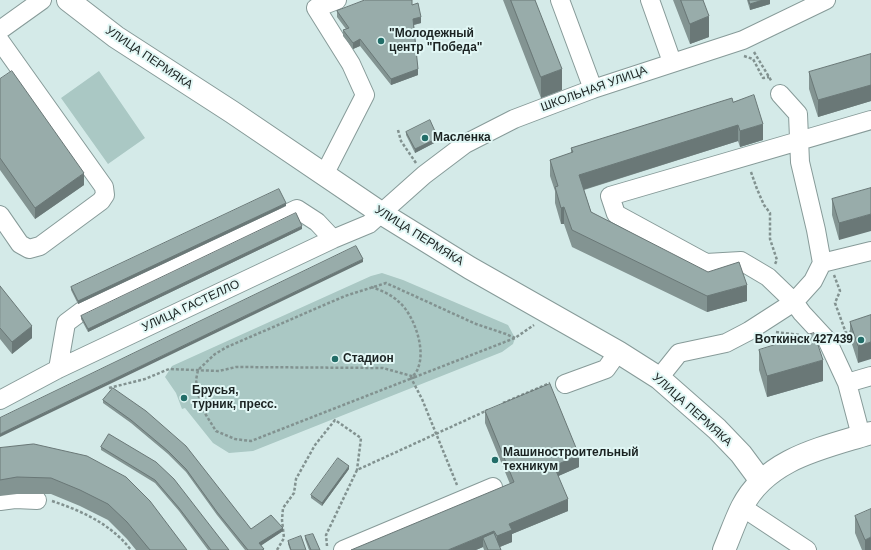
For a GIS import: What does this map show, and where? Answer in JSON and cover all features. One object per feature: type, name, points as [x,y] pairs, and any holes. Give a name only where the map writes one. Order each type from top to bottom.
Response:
[{"type":"main road","name":"УЛИЦА ПЕРМЯКА","points":[[76,2],[116,37],[232,112],[324,176],[381,213],[470,268],[618,352],[659,378],[717,429],[741,454],[762,481]]},
{"type":"main road","points":[[724,550],[742,507],[762,481],[777,468],[794,458],[866,435]]},
{"type":"street","points":[[0,30],[42,0]]},
{"type":"street","points":[[324,176],[365,95],[351,64],[316,8],[338,0]]},
{"type":"street","points":[[560,0],[593,89]]},
{"type":"street","points":[[650,0],[672,62]]},
{"type":"street","name":"ШКОЛЬНАЯ УЛИЦА","points":[[381,213],[424,175],[465,144],[514,119],[593,89],[746,38],[826,0]]},
{"type":"street","points":[[0,40],[104,187],[105,195],[101,202],[40,246],[29,249],[20,244],[0,216]]},
{"type":"street","points":[[780,94],[798,114],[800,162],[816,230],[827,262]]},
{"type":"street","points":[[866,435],[847,383],[827,340],[794,302],[768,277],[741,261],[706,263],[699,260],[616,214],[610,196],[871,120]]},
{"type":"street","points":[[58,369],[66,323],[82,311],[297,209],[317,222],[333,239]]},
{"type":"street","name":"УЛИЦА ГАСТЕЛЛО","points":[[1,398],[58,369],[333,239],[369,224],[381,213]]},
{"type":"street","points":[[659,378],[678,353],[726,343],[749,331],[794,302],[813,281],[827,262],[871,251]]},
{"type":"street","points":[[558,383],[606,368],[618,352]]},
{"type":"street","points":[[847,383],[871,376]]},
{"type":"street","points":[[343,550],[493,487]]},
{"type":"street","points":[[0,501],[15,499],[43,500]]},
{"type":"street","points":[[742,507],[807,550]]},
{"type":"path","points":[[746,38],[780,94]]},
{"type":"path","points":[[718,47],[729,52],[753,58],[763,78],[770,77]]},
{"type":"path","points":[[398,130],[401,140],[424,175]]},
{"type":"path","points":[[750,155],[751,172],[755,184],[764,205],[770,213],[770,239],[777,260],[771,272],[774,283]]},
{"type":"path","points":[[827,262],[840,291],[835,303],[846,333]]},
{"type":"path","points":[[514,338],[476,324],[386,283],[345,296],[227,347],[215,354],[198,370],[196,380],[200,402],[206,416],[216,431],[235,439],[250,441],[514,338],[536,324]]},
{"type":"path","points":[[372,287],[388,294],[400,302],[411,317],[419,337],[421,356],[418,370],[413,377]]},
{"type":"path","points":[[827,340],[858,329]]},
{"type":"path","points":[[749,331],[800,335]]},
{"type":"path","points":[[108,388],[145,379],[169,369],[219,371],[236,367],[383,368],[413,377]]},
{"type":"path","points":[[413,377],[464,499]]},
{"type":"path","points":[[500,405],[558,383]]},
{"type":"path","points":[[357,470],[493,408]]},
{"type":"path","points":[[277,550],[284,538],[282,520],[283,508],[294,493],[296,479],[315,445],[335,420],[361,438],[357,470],[326,535],[327,550]]},
{"type":"path","points":[[43,500],[77,510],[105,525],[124,541],[131,550]]},
{"type":"green space","points":[[99,71],[145,138],[108,164],[61,98]]},
{"type":"green space","name":"Стадион","points":[[382,273],[403,280],[508,325],[515,338],[513,344],[502,352],[253,451],[229,453],[213,443],[185,408],[182,409],[176,393],[165,377],[172,366],[371,276]]},
{"type":"building","name":"\"Молодежный центр \"Победа\"","points":[[365,0],[412,0],[412,5],[418,3],[421,17],[413,19],[418,69],[391,79],[360,39],[353,43],[343,30],[349,28],[337,11]]},
{"type":"building","points":[[511,0],[535,0],[562,69],[541,77]]},
{"type":"building","points":[[681,0],[703,0],[709,16],[690,24]]},
{"type":"building","points":[[749,0],[763,0],[750,4]]},
{"type":"building","points":[[871,54],[871,85],[818,100],[809,72]]},
{"type":"building","points":[[12,71],[84,173],[35,208],[0,158],[0,79]]},
{"type":"building","points":[[754,95],[763,124],[740,131],[738,125],[579,175],[591,212],[708,272],[739,262],[747,285],[707,296],[572,230],[564,207],[561,208],[555,187],[558,186],[550,160],[573,152],[571,148],[732,98],[733,102]]},
{"type":"building","points":[[430,120],[438,138],[415,149],[406,132]]},
{"type":"building","points":[[871,188],[871,214],[839,223],[832,199]]},
{"type":"building","points":[[279,189],[286,203],[78,301],[71,287]]},
{"type":"building","points":[[296,213],[302,226],[88,329],[81,316]]},
{"type":"building","points":[[356,246],[363,259],[0,434],[0,418]]},
{"type":"building","points":[[0,286],[32,326],[12,342],[0,328]]},
{"type":"building","points":[[871,315],[871,342],[858,346],[850,322]]},
{"type":"building","points":[[814,333],[823,360],[767,376],[759,350]]},
{"type":"building","points":[[550,384],[579,455],[554,466],[568,499],[509,524],[512,530],[497,536],[494,531],[448,550],[351,550],[514,482],[485,411]]},
{"type":"building","points":[[113,388],[146,411],[186,446],[251,529],[271,515],[283,528],[259,543],[264,549],[248,550],[217,512],[186,469],[168,451],[131,420],[103,400]]},
{"type":"building","points":[[109,434],[156,462],[174,479],[229,550],[211,550],[179,508],[155,480],[101,447]]},
{"type":"building","points":[[34,444],[87,456],[126,477],[150,501],[187,550],[150,550],[127,522],[108,504],[51,478],[17,477],[0,480],[0,448]]},
{"type":"building","points":[[338,458],[349,466],[322,503],[311,495]]},
{"type":"building","points":[[871,509],[871,537],[865,540],[855,516]]},
{"type":"building","points":[[494,533],[501,550],[488,550],[483,538]]},
{"type":"building","points":[[313,534],[320,550],[311,550],[305,536]]},
{"type":"building","points":[[301,536],[306,550],[291,550],[288,541]]},
{"type":"place","name":"\"Молодежный центр \"Победа\"","points":[[381,41]]},
{"type":"place","name":"Масленка","points":[[425,138]]},
{"type":"place","name":"Воткинск 427439","points":[[861,340]]},
{"type":"place","name":"Стадион","points":[[335,359]]},
{"type":"place","name":"Брусья, турник, пресс.","points":[[184,398]]},
{"type":"place","name":"Машиностроительный техникум","points":[[495,460]]}]
